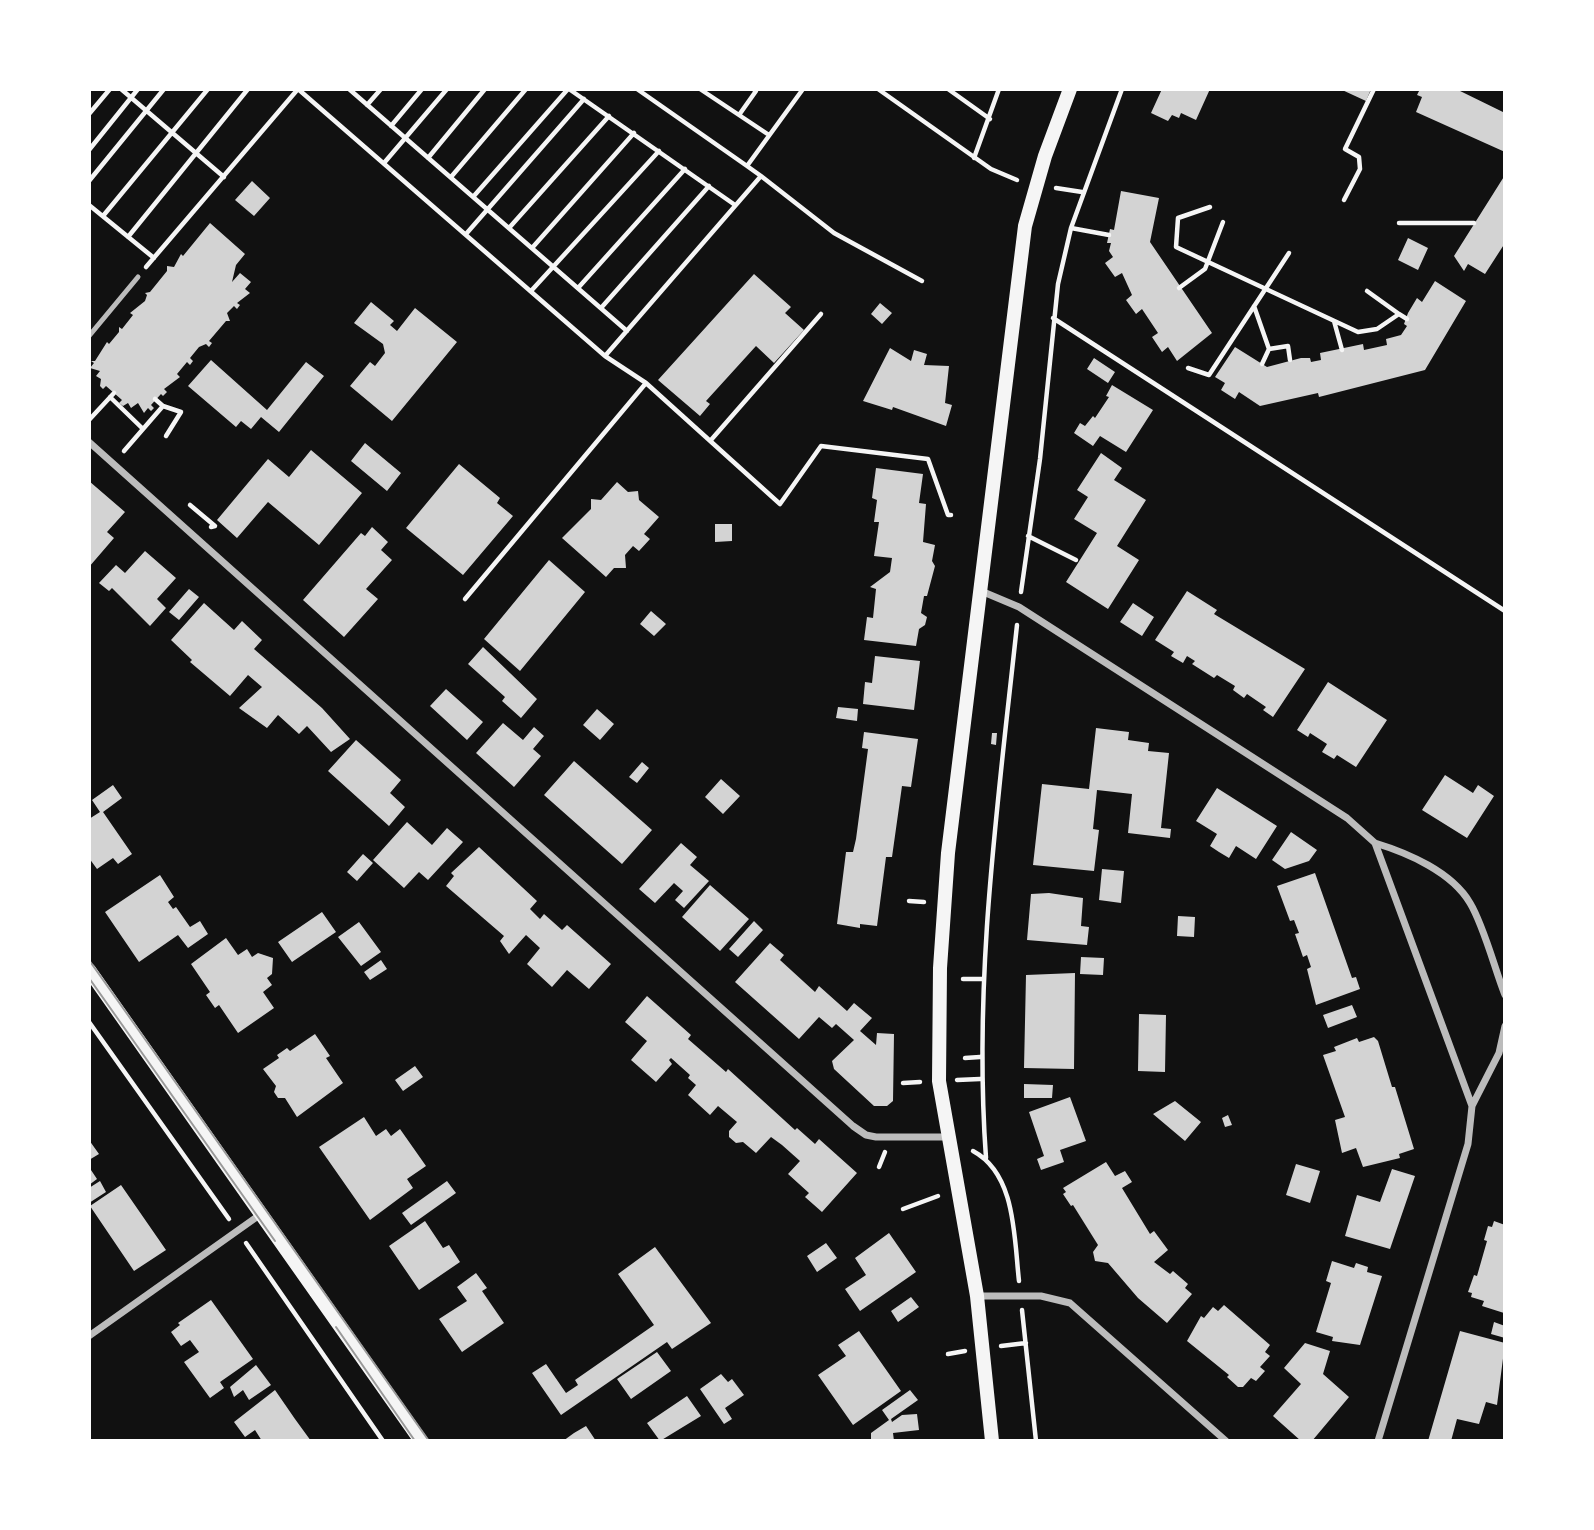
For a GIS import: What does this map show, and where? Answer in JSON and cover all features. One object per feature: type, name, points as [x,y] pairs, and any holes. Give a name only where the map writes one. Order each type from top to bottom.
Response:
[{"type":"main road","points":[[992,1441],[977,1296],[947,1137],[939,1069],[942,904],[1025,226],[1045,156],[1070,89]]},
{"type":"main road","points":[[89,970],[421,1441]]},
{"type":"street","points":[[89,442],[853,1126],[866,1135],[876,1137],[947,1137]]},
{"type":"street","points":[[980,590],[1019,607],[1121,671],[1347,818],[1375,844],[1472,1106]]},
{"type":"street","points":[[1375,844],[1404,852],[1442,876],[1470,903],[1505,995]]},
{"type":"street","points":[[1378,1441],[1468,1144],[1472,1106],[1499,1053],[1505,1026]]},
{"type":"street","points":[[89,1336],[261,1214]]},
{"type":"street","points":[[977,1296],[1041,1296],[1070,1303],[1226,1441]]},
{"type":"lane","points":[[89,336],[138,277]]},
{"type":"path","points":[[89,114],[110,89]]},
{"type":"path","points":[[121,89],[224,177]]},
{"type":"path","points":[[89,150],[138,89]]},
{"type":"path","points":[[89,181],[164,89]]},
{"type":"path","points":[[103,216],[208,89]]},
{"type":"path","points":[[128,237],[248,89]]},
{"type":"path","points":[[138,277],[298,89],[605,356],[646,383],[780,504],[821,446],[928,460],[948,515],[951,515]]},
{"type":"path","points":[[349,89],[627,331]]},
{"type":"path","points":[[367,105],[381,89]]},
{"type":"path","points":[[391,126],[422,89]]},
{"type":"path","points":[[384,163],[447,89]]},
{"type":"path","points":[[428,158],[485,89]]},
{"type":"path","points":[[451,177],[526,89]]},
{"type":"path","points":[[473,197],[569,89],[735,205]]},
{"type":"path","points":[[637,89],[761,176],[834,233],[922,281]]},
{"type":"path","points":[[700,89],[769,135]]},
{"type":"path","points":[[747,166],[803,89]]},
{"type":"path","points":[[878,89],[974,158],[1003,176],[1020,181]]},
{"type":"path","points":[[948,89],[990,118]]},
{"type":"path","points":[[974,158],[998,89]]},
{"type":"path","points":[[1021,589],[1049,380],[1053,318],[1071,228],[1122,89]]},
{"type":"path","points":[[1344,200],[1360,169],[1359,157],[1345,149],[1374,89]]},
{"type":"path","points":[[740,115],[755,90]]},
{"type":"path","points":[[466,234],[584,99]]},
{"type":"path","points":[[509,228],[609,116]]},
{"type":"path","points":[[532,248],[634,133]]},
{"type":"path","points":[[531,291],[659,151]]},
{"type":"path","points":[[578,288],[685,169]]},
{"type":"path","points":[[605,356],[761,176]]},
{"type":"path","points":[[601,308],[709,186]]},
{"type":"path","points":[[1059,189],[1083,192]]},
{"type":"path","points":[[89,205],[154,258]]},
{"type":"path","points":[[1210,207],[1178,218],[1176,247],[1358,332],[1377,329],[1399,314]]},
{"type":"path","points":[[1179,288],[1205,269],[1223,222]]},
{"type":"path","points":[[1399,223],[1474,223]]},
{"type":"path","points":[[1071,228],[1109,235]]},
{"type":"path","points":[[1188,368],[1209,374],[1289,253]]},
{"type":"path","points":[[1367,291],[1407,319]]},
{"type":"path","points":[[1253,305],[1269,349],[1262,364]]},
{"type":"path","points":[[711,440],[821,314]]},
{"type":"path","points":[[1053,318],[1505,611]]},
{"type":"path","points":[[1334,321],[1342,351]]},
{"type":"path","points":[[1269,349],[1288,346],[1290,359]]},
{"type":"path","points":[[465,599],[646,383]]},
{"type":"path","points":[[89,420],[112,395],[143,429]]},
{"type":"path","points":[[155,399],[163,406],[181,412],[166,436]]},
{"type":"path","points":[[124,452],[163,406]]},
{"type":"path","points":[[190,505],[215,526]]},
{"type":"path","points":[[1028,536],[1076,560]]},
{"type":"path","points":[[1017,628],[982,979],[980,1057],[986,1158],[1006,1189],[1017,1267]]},
{"type":"path","points":[[909,901],[923,902]]},
{"type":"path","points":[[962,979],[982,979]]},
{"type":"path","points":[[965,1058],[980,1057]]},
{"type":"path","points":[[965,1080],[980,1079]]},
{"type":"path","points":[[903,1209],[930,1199]]},
{"type":"path","points":[[1025,1330],[1037,1441]]},
{"type":"path","points":[[1010,1345],[1026,1343]]},
{"type":"path","points":[[948,1354],[959,1352]]},
{"type":"building","points":[[1162,89],[1210,89],[1196,120],[1181,113],[1179,118],[1172,115],[1168,121],[1151,113]]},
{"type":"building","points":[[1340,89],[1371,89],[1366,101]]},
{"type":"building","points":[[1420,89],[1456,89],[1505,113],[1505,152],[1416,112],[1422,97],[1417,95]]},
{"type":"building","points":[[1505,175],[1505,243],[1485,274],[1468,264],[1464,271],[1454,256]]},
{"type":"building","points":[[252,181],[270,198],[254,216],[235,200]]},
{"type":"building","points":[[1121,191],[1159,198],[1150,242],[1212,333],[1177,361],[1168,347],[1162,352],[1152,337],[1158,333],[1142,309],[1136,314],[1126,300],[1132,295],[1122,273],[1115,277],[1105,263],[1113,257],[1109,251],[1111,243],[1107,243],[1110,229],[1114,230]]},
{"type":"building","points":[[210,223],[245,254],[236,265],[232,282],[240,273],[251,282],[245,289],[250,293],[237,303],[240,305],[237,309],[234,306],[227,313],[230,321],[226,321],[209,341],[212,343],[209,347],[206,344],[199,347],[190,358],[193,361],[190,365],[187,362],[177,374],[180,377],[164,389],[167,392],[163,396],[161,394],[151,405],[154,408],[151,411],[148,408],[144,413],[138,403],[131,408],[128,403],[123,406],[119,403],[122,400],[106,386],[103,389],[100,386],[101,379],[96,376],[100,371],[90,368],[94,363],[91,361],[95,361],[107,342],[109,344],[119,332],[119,327],[122,329],[133,315],[130,313],[145,301],[145,293],[150,292],[167,271],[167,266],[174,267],[181,254],[183,256]]},
{"type":"building","points":[[1408,238],[1428,248],[1418,270],[1398,260]]},
{"type":"building","points":[[754,274],[791,307],[785,313],[804,330],[774,363],[756,346],[706,401],[710,404],[700,416],[658,380]]},
{"type":"building","points":[[1435,281],[1466,301],[1425,370],[1319,397],[1318,393],[1260,406],[1239,392],[1235,399],[1221,390],[1225,383],[1215,377],[1235,347],[1267,367],[1301,358],[1310,358],[1311,362],[1321,360],[1320,353],[1363,344],[1364,350],[1387,345],[1386,339],[1401,335],[1407,326],[1404,324],[1408,313],[1417,298],[1422,302]]},
{"type":"building","points":[[371,302],[394,321],[390,325],[397,331],[415,308],[457,342],[392,421],[350,386],[370,362],[375,366],[385,353],[383,344],[354,323]]},
{"type":"building","points":[[880,303],[892,313],[882,324],[871,314]]},
{"type":"building","points":[[890,348],[911,361],[914,350],[927,354],[924,365],[949,366],[945,403],[952,405],[946,426],[893,407],[892,410],[863,401]]},
{"type":"building","points":[[1094,358],[1115,372],[1108,383],[1087,369]]},
{"type":"building","points":[[211,360],[267,410],[306,362],[324,376],[279,432],[261,417],[251,429],[241,421],[236,427],[188,386]]},
{"type":"building","points":[[1112,385],[1153,410],[1126,452],[1100,436],[1093,446],[1074,433],[1080,423],[1085,426],[1093,416],[1095,418],[1109,397],[1106,396]]},
{"type":"building","points":[[365,443],[401,473],[387,491],[351,461]]},
{"type":"building","points":[[311,450],[362,493],[319,545],[268,502],[237,538],[217,520],[268,459],[289,477]]},
{"type":"building","points":[[1101,453],[1122,468],[1114,480],[1146,500],[1117,546],[1139,560],[1108,609],[1066,582],[1097,533],[1074,519],[1088,497],[1077,490]]},
{"type":"building","points":[[459,464],[500,498],[497,503],[513,516],[463,575],[406,528]]},
{"type":"building","points":[[876,468],[923,474],[919,503],[926,504],[923,542],[935,545],[932,561],[935,566],[921,613],[927,617],[925,625],[919,629],[916,646],[864,640],[867,617],[873,618],[876,589],[870,587],[890,572],[892,558],[874,556],[879,522],[874,522],[877,500],[872,498]]},
{"type":"building","points":[[89,481],[125,512],[107,532],[114,538],[89,567]]},
{"type":"building","points":[[617,482],[628,492],[638,491],[639,500],[659,517],[644,534],[650,539],[639,551],[633,546],[625,555],[626,568],[614,568],[606,577],[562,538],[591,509],[591,499],[601,500]]},
{"type":"building","points":[[715,524],[732,524],[732,541],[715,542]]},
{"type":"building","points":[[372,527],[388,542],[381,550],[392,560],[366,589],[378,599],[344,637],[303,600],[361,533],[365,536]]},
{"type":"building","points":[[145,551],[176,578],[157,599],[166,608],[150,626],[112,588],[109,591],[99,583],[116,565],[125,573]]},
{"type":"building","points":[[549,560],[585,592],[520,671],[484,639]]},
{"type":"building","points":[[189,589],[199,597],[179,620],[169,612]]},
{"type":"building","points":[[1187,591],[1217,610],[1214,614],[1305,669],[1273,717],[1263,710],[1266,707],[1247,694],[1244,698],[1233,690],[1235,686],[1217,675],[1214,678],[1192,664],[1195,661],[1187,656],[1183,663],[1171,656],[1174,652],[1155,640]]},
{"type":"building","points":[[204,603],[234,630],[242,621],[262,640],[254,649],[322,708],[350,739],[331,752],[307,726],[299,734],[278,715],[267,728],[239,708],[262,687],[248,675],[230,696],[190,662],[192,660],[171,640]]},
{"type":"building","points":[[1133,603],[1154,617],[1142,636],[1120,622]]},
{"type":"building","points":[[651,611],[666,624],[654,636],[640,624]]},
{"type":"building","points":[[483,647],[537,699],[521,718],[502,701],[505,697],[468,664]]},
{"type":"building","points":[[875,656],[920,661],[914,710],[863,704],[865,682],[872,683]]},
{"type":"building","points":[[1328,682],[1387,720],[1356,767],[1337,755],[1334,759],[1322,752],[1327,744],[1310,733],[1308,737],[1297,730]]},
{"type":"building","points":[[446,689],[483,722],[467,740],[430,706]]},
{"type":"building","points":[[838,707],[858,709],[857,721],[836,718]]},
{"type":"building","points":[[597,709],[614,724],[600,740],[583,725]]},
{"type":"building","points":[[503,723],[523,740],[534,727],[544,736],[533,749],[541,756],[514,787],[476,753]]},
{"type":"building","points":[[1096,728],[1129,732],[1128,740],[1149,743],[1148,751],[1169,753],[1161,828],[1171,829],[1170,838],[1128,833],[1132,794],[1097,790],[1093,829],[1099,830],[1094,871],[1033,865],[1042,784],[1089,789]]},
{"type":"building","points":[[864,732],[918,739],[911,787],[902,786],[892,857],[886,857],[877,926],[860,924],[860,928],[837,924],[846,852],[853,852],[856,839],[868,749],[862,748]]},
{"type":"building","points":[[992,733],[997,733],[996,745],[991,744]]},
{"type":"building","points":[[356,740],[401,780],[390,793],[405,807],[389,826],[328,771]]},
{"type":"building","points":[[574,761],[652,830],[622,864],[544,795]]},
{"type":"building","points":[[642,762],[649,768],[637,783],[629,777]]},
{"type":"building","points":[[1445,775],[1473,793],[1478,785],[1494,796],[1467,838],[1422,810]]},
{"type":"building","points":[[721,779],[740,796],[723,814],[705,797]]},
{"type":"building","points":[[113,785],[122,798],[103,812],[132,854],[118,864],[113,858],[97,869],[89,858],[89,819],[100,812],[92,800]]},
{"type":"building","points":[[1217,788],[1277,826],[1256,859],[1236,846],[1229,858],[1219,852],[1210,846],[1217,834],[1196,821]]},
{"type":"building","points":[[407,822],[432,845],[447,828],[463,842],[428,880],[419,872],[404,888],[373,860]]},
{"type":"building","points":[[1291,832],[1317,850],[1309,861],[1285,869],[1272,860]]},
{"type":"building","points":[[681,843],[697,857],[690,865],[709,881],[684,908],[675,900],[683,891],[674,883],[655,903],[639,889]]},
{"type":"building","points":[[479,847],[537,901],[530,909],[540,919],[544,914],[562,930],[567,925],[611,964],[589,989],[567,970],[552,987],[527,964],[540,948],[526,935],[509,954],[500,941],[504,936],[446,886],[454,876],[451,873]]},
{"type":"building","points":[[363,854],[373,863],[357,881],[347,872]]},
{"type":"building","points":[[1102,869],[1124,871],[1121,903],[1099,900]]},
{"type":"building","points":[[1315,873],[1352,978],[1356,977],[1360,989],[1316,1005],[1307,969],[1311,967],[1307,955],[1303,957],[1295,934],[1299,933],[1294,920],[1290,921],[1277,886]]},
{"type":"building","points":[[160,875],[174,897],[168,902],[173,909],[176,907],[190,927],[200,921],[208,934],[188,948],[178,935],[139,962],[105,912]]},
{"type":"building","points":[[710,885],[749,919],[720,951],[682,917]]},
{"type":"building","points":[[1049,893],[1083,898],[1081,926],[1089,927],[1087,945],[1027,940],[1031,894]]},
{"type":"building","points":[[322,912],[336,932],[292,962],[278,942]]},
{"type":"building","points":[[1178,916],[1195,917],[1194,937],[1177,936]]},
{"type":"building","points":[[754,921],[763,930],[738,957],[729,949]]},
{"type":"building","points":[[359,922],[381,952],[361,966],[338,937]]},
{"type":"building","points":[[226,938],[238,955],[247,949],[252,957],[258,953],[273,958],[272,974],[267,978],[272,985],[263,992],[274,1008],[238,1033],[219,1005],[215,1008],[206,995],[210,992],[191,964]]},
{"type":"building","points":[[770,943],[784,955],[780,960],[815,992],[819,986],[847,1011],[854,1003],[872,1018],[860,1031],[876,1045],[877,1033],[894,1034],[893,1101],[887,1106],[874,1106],[834,1069],[832,1061],[854,1040],[836,1024],[832,1028],[819,1017],[799,1039],[735,982]]},
{"type":"building","points":[[1081,957],[1104,958],[1103,975],[1080,974]]},
{"type":"building","points":[[381,960],[387,969],[370,980],[364,972]]},
{"type":"building","points":[[1075,973],[1074,1069],[1024,1068],[1026,975]]},
{"type":"building","points":[[647,996],[691,1035],[688,1039],[726,1072],[728,1069],[795,1130],[797,1128],[815,1144],[819,1139],[857,1173],[822,1212],[805,1197],[809,1193],[788,1174],[800,1161],[782,1145],[771,1137],[756,1153],[743,1142],[736,1143],[729,1137],[729,1131],[737,1122],[718,1106],[710,1115],[688,1095],[696,1085],[688,1078],[690,1075],[671,1058],[669,1060],[672,1064],[656,1082],[631,1060],[647,1041],[625,1022]]},
{"type":"building","points":[[1352,1005],[1357,1017],[1328,1028],[1323,1015]]},
{"type":"building","points":[[1139,1014],[1166,1015],[1165,1072],[1138,1071]]},
{"type":"building","points":[[315,1034],[330,1056],[326,1058],[343,1083],[297,1117],[285,1098],[278,1098],[274,1092],[276,1086],[263,1069],[279,1058],[277,1055],[287,1048],[290,1051]]},
{"type":"building","points":[[1374,1037],[1378,1041],[1392,1087],[1395,1087],[1414,1149],[1399,1154],[1400,1158],[1363,1167],[1356,1148],[1342,1153],[1335,1120],[1345,1117],[1323,1055],[1336,1051],[1334,1047],[1357,1038],[1359,1042]]},
{"type":"building","points":[[415,1066],[423,1077],[403,1091],[395,1080]]},
{"type":"building","points":[[1024,1084],[1053,1085],[1052,1098],[1024,1098]]},
{"type":"building","points":[[1070,1097],[1086,1141],[1060,1150],[1064,1162],[1041,1170],[1037,1159],[1044,1156],[1029,1112]]},
{"type":"building","points":[[1175,1101],[1201,1122],[1185,1141],[1153,1114]]},
{"type":"building","points":[[1228,1115],[1232,1125],[1225,1127],[1222,1118]]},
{"type":"building","points":[[364,1117],[376,1136],[386,1129],[391,1136],[400,1129],[426,1166],[407,1179],[413,1188],[370,1220],[319,1147]]},
{"type":"building","points":[[89,1140],[99,1154],[89,1160]]},
{"type":"building","points":[[1106,1162],[1115,1176],[1125,1171],[1132,1182],[1122,1188],[1150,1234],[1154,1231],[1168,1250],[1154,1262],[1170,1274],[1173,1271],[1188,1284],[1185,1288],[1192,1294],[1167,1323],[1138,1298],[1108,1263],[1095,1261],[1093,1252],[1098,1245],[1063,1194],[1066,1192],[1063,1188]]},
{"type":"building","points":[[1296,1164],[1320,1171],[1310,1203],[1286,1195]]},
{"type":"building","points":[[89,1167],[97,1179],[89,1185]]},
{"type":"building","points":[[1392,1169],[1415,1176],[1390,1249],[1345,1236],[1357,1195],[1380,1202]]},
{"type":"building","points":[[100,1181],[106,1192],[89,1203],[89,1188]]},
{"type":"building","points":[[447,1181],[456,1193],[411,1225],[402,1213]]},
{"type":"building","points":[[121,1185],[166,1250],[134,1271],[90,1206]]},
{"type":"building","points":[[425,1221],[443,1248],[449,1245],[460,1262],[419,1290],[389,1246]]},
{"type":"building","points":[[1494,1221],[1505,1225],[1504,1313],[1482,1306],[1484,1301],[1471,1297],[1472,1293],[1468,1292],[1474,1275],[1477,1276],[1487,1241],[1484,1240],[1488,1226],[1492,1227]]},
{"type":"building","points":[[889,1233],[916,1272],[860,1311],[845,1289],[866,1275],[855,1258]]},
{"type":"building","points":[[826,1243],[837,1258],[817,1272],[807,1256]]},
{"type":"building","points":[[655,1247],[711,1323],[672,1349],[667,1342],[561,1415],[532,1373],[546,1364],[566,1393],[578,1385],[575,1380],[654,1325],[618,1274]]},
{"type":"building","points":[[1332,1261],[1354,1268],[1356,1263],[1368,1267],[1367,1272],[1382,1276],[1360,1345],[1332,1341],[1333,1337],[1316,1332],[1331,1283],[1326,1281]]},
{"type":"building","points":[[476,1273],[487,1288],[482,1291],[504,1323],[462,1352],[439,1319],[467,1301],[457,1287]]},
{"type":"building","points":[[911,1297],[919,1307],[898,1322],[891,1311]]},
{"type":"building","points":[[211,1300],[253,1359],[220,1382],[224,1388],[210,1398],[184,1362],[199,1352],[190,1340],[181,1346],[171,1332],[180,1325],[178,1323]]},
{"type":"building","points":[[1224,1305],[1270,1345],[1265,1352],[1270,1356],[1260,1367],[1265,1371],[1256,1381],[1251,1378],[1243,1387],[1238,1387],[1227,1377],[1229,1375],[1187,1341],[1201,1316],[1204,1318],[1213,1307],[1218,1311]]},
{"type":"building","points":[[1494,1322],[1505,1326],[1505,1338],[1491,1334]]},
{"type":"building","points":[[859,1331],[901,1391],[853,1425],[818,1375],[846,1356],[838,1345]]},
{"type":"building","points":[[1460,1331],[1505,1343],[1497,1405],[1486,1402],[1479,1424],[1457,1419],[1451,1441],[1428,1441]]},
{"type":"building","points":[[1305,1343],[1330,1351],[1323,1374],[1349,1397],[1312,1441],[1301,1441],[1273,1416],[1301,1384],[1284,1368]]},
{"type":"building","points":[[657,1352],[671,1371],[631,1399],[617,1379]]},
{"type":"building","points":[[256,1365],[271,1385],[249,1400],[243,1390],[234,1397],[230,1387]]},
{"type":"building","points":[[721,1374],[728,1382],[732,1379],[744,1395],[725,1408],[732,1419],[724,1424],[700,1389]]},
{"type":"building","points":[[275,1390],[311,1441],[262,1441],[255,1430],[245,1437],[234,1422]]},
{"type":"building","points":[[910,1390],[918,1400],[891,1419],[892,1422],[902,1415],[917,1414],[919,1430],[893,1433],[894,1441],[871,1441],[871,1433],[889,1420],[882,1410]]},
{"type":"building","points":[[687,1396],[701,1416],[660,1441],[647,1423]]},
{"type":"building","points":[[586,1426],[596,1441],[563,1441],[574,1433]]},
{"type":"tram line","points":[[89,960],[429,1441]]},
{"type":"tram line","points":[[89,978],[275,1241]]},
{"type":"tram line","points":[[336,1327],[415,1441]]}]
